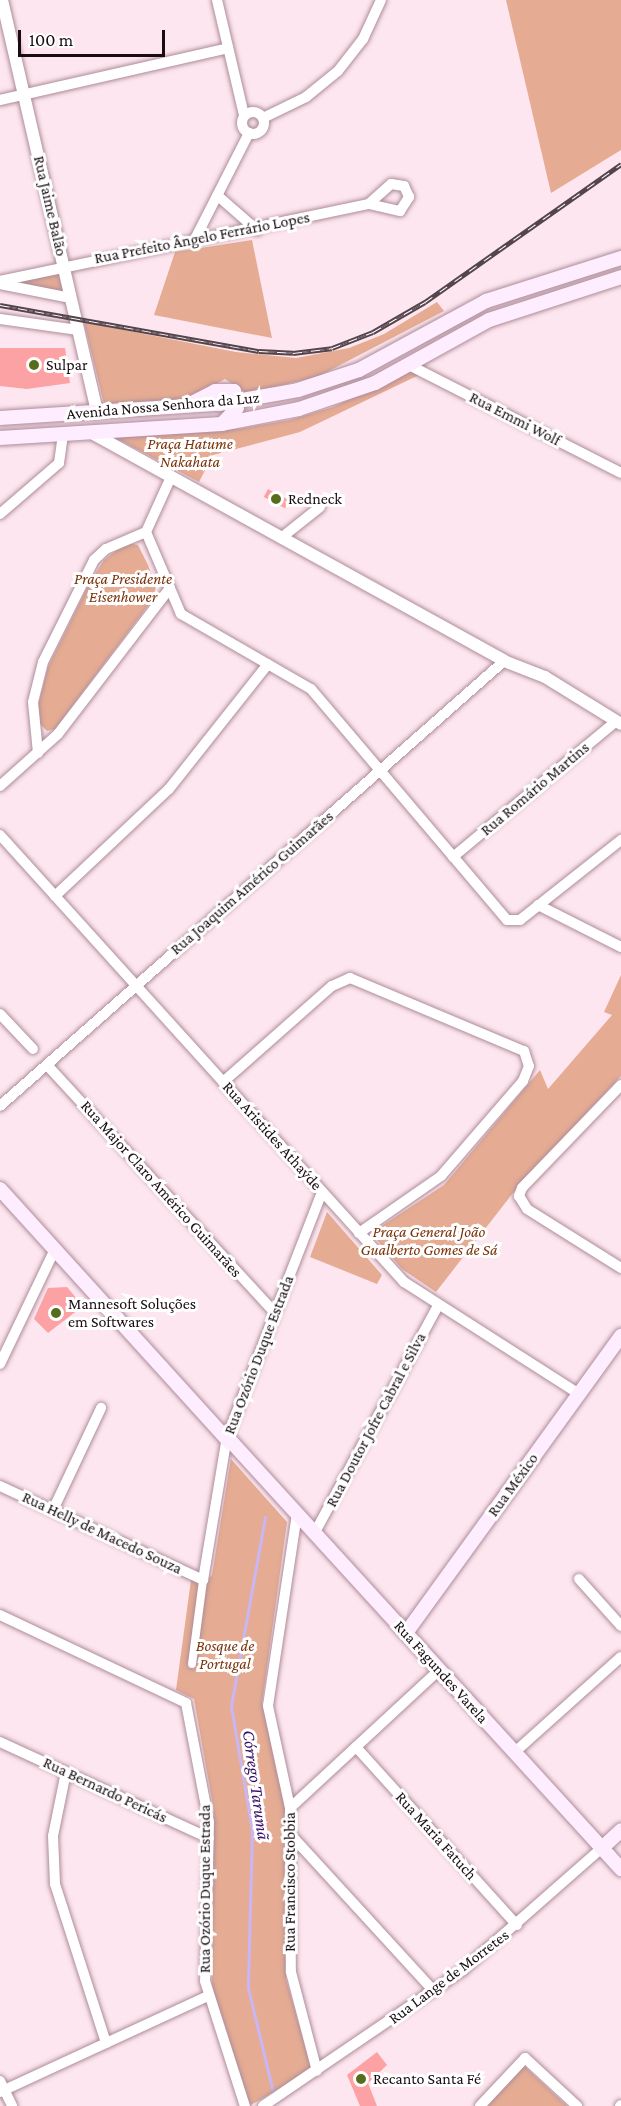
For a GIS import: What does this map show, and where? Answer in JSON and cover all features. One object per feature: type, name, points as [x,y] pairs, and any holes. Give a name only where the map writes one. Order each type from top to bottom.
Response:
[{"type":"main road","name":"Avenida Nossa Senhora da Luz","points":[[3,420],[238,402],[338,378],[486,301],[621,258]]},
{"type":"main road","name":"Avenida Nossa Senhora da Luz","points":[[1,437],[222,424],[338,398],[409,365],[489,320],[621,277]]},
{"type":"main road","points":[[222,424],[234,414],[238,402]]},
{"type":"main road","name":"Rua Fagundes Varela","points":[[0,1189],[621,1869]]},
{"type":"main road","name":"Rua México","points":[[406,1633],[621,1336]]},
{"type":"main road","name":"Rua Lange de Morretes","points":[[602,1848],[621,1830]]},
{"type":"street","points":[[217,0],[244,115],[242,126],[249,134]]},
{"type":"street","points":[[263,118],[306,97],[338,71],[363,39],[381,0]]},
{"type":"street","name":"Rua Jaime Balão","points":[[2,1],[97,413]]},
{"type":"street","points":[[0,100],[228,48]]},
{"type":"street","points":[[244,115],[255,112],[263,118]]},
{"type":"street","points":[[196,237],[249,134],[262,129],[263,118]]},
{"type":"street","points":[[218,196],[257,230]]},
{"type":"street","name":"Rua Prefeito Ângelo Ferrário Lopes","points":[[0,282],[196,237],[257,230],[369,204]]},
{"type":"street","points":[[245,219],[275,226]]},
{"type":"street","points":[[0,282],[71,298]]},
{"type":"street","points":[[0,319],[78,330]]},
{"type":"street","name":"Rua Emmi Wolf","points":[[409,365],[621,473]]},
{"type":"street","points":[[90,432],[504,661],[545,677],[619,723]]},
{"type":"street","points":[[0,514],[59,463],[63,434]]},
{"type":"street","points":[[38,753],[33,702],[43,662],[100,553],[146,532],[171,477]]},
{"type":"street","points":[[281,538],[320,507]]},
{"type":"street","points":[[146,532],[181,614],[311,689],[453,857],[512,922],[538,905],[621,840]]},
{"type":"street","points":[[0,786],[63,729],[170,588]]},
{"type":"street","name":"Rua Joaquim Américo Guimarães","points":[[0,1106],[504,661]]},
{"type":"street","points":[[55,896],[169,789],[268,663]]},
{"type":"street","name":"Rua Romário Martins","points":[[453,857],[619,723]]},
{"type":"street","name":"Rua Aristides Athaýde","points":[[0,835],[404,1282],[437,1307],[579,1394]]},
{"type":"street","points":[[538,905],[621,947]]},
{"type":"street","points":[[223,1082],[332,986],[350,978],[524,1051],[529,1066],[523,1081],[441,1176],[359,1233]]},
{"type":"street","points":[[0,1014],[33,1049]]},
{"type":"street","name":"Rua Major Claro Américo Guimarães","points":[[47,1065],[275,1313]]},
{"type":"street","points":[[621,1085],[522,1188],[519,1196],[527,1209],[621,1268]]},
{"type":"street","name":"Rua Ozório Duque Estrada","points":[[192,1665],[203,1580],[227,1437],[322,1192]]},
{"type":"street","points":[[0,1364],[3,1350],[55,1250]]},
{"type":"street","name":"Rua Doutor Jofre Cabral e Silva","points":[[314,1534],[437,1307]]},
{"type":"street","points":[[53,1510],[101,1407]]},
{"type":"street","name":"Rua Helly de Macedo Souza","points":[[0,1486],[203,1580]]},
{"type":"street","name":"Rua Francisco Stobbia","points":[[297,1514],[268,1706],[290,1808],[291,1972],[317,2071]]},
{"type":"street","points":[[579,1579],[621,1626]]},
{"type":"street","name":"Rua Ozório Duque Estrada","points":[[0,1615],[186,1703],[208,1807],[209,1838],[203,1951],[208,1996],[245,2106]]},
{"type":"street","points":[[515,1752],[621,1657]]},
{"type":"street","points":[[290,1808],[439,1670]]},
{"type":"street","name":"Rua Bernardo Pericás","points":[[0,1742],[209,1838]]},
{"type":"street","name":"Rua Maria Fatuch","points":[[356,1747],[517,1925]]},
{"type":"street","points":[[66,1772],[53,1836],[55,1884],[106,2043]]},
{"type":"street","points":[[290,1834],[434,1991]]},
{"type":"street","name":"Rua Lange de Morretes","points":[[263,2106],[434,1991],[517,1925],[602,1848]]},
{"type":"street","points":[[12,2106],[2,2088],[208,1996]]},
{"type":"street","points":[[480,2106],[525,2058],[577,2106]]},
{"type":"green space","points":[[506,0],[621,0],[621,150],[551,193]]},
{"type":"green space","points":[[252,240],[272,338],[154,315],[175,252]]},
{"type":"green space","points":[[58,271],[63,293],[9,282]]},
{"type":"green space","points":[[437,302],[444,311],[319,376],[248,394],[225,379],[185,401],[105,408],[84,322],[236,352],[296,358],[349,348],[384,334]]},
{"type":"green space","name":"Praça Hatume Nakahata","points":[[410,371],[419,375],[300,432],[213,455],[199,482],[114,437],[238,429],[290,420],[333,407]]},
{"type":"green space","name":"Praça Presidente Eisenhower","points":[[126,543],[138,545],[148,565],[156,586],[153,599],[55,729],[47,731],[40,724],[38,706],[48,667],[90,582],[104,560]]},
{"type":"green space","name":"Praça General João Gualberto Gomes de Sá","points":[[621,975],[621,1076],[516,1189],[436,1292],[402,1269],[371,1233],[444,1185],[540,1070],[548,1089],[612,1015],[604,1012]]},
{"type":"green space","points":[[327,1212],[382,1275],[377,1284],[310,1257]]},
{"type":"green space","name":"Bosque de Portugal","points":[[231,1459],[287,1522],[262,1703],[286,1813],[286,1979],[312,2070],[249,2106],[212,1993],[214,1811],[194,1699],[176,1690],[191,1580],[207,1581],[212,1575]]},
{"type":"green space","points":[[524,2066],[567,2106],[487,2106]]},
{"type":"building","name":"Sulpar","points":[[0,348],[65,348],[70,383],[27,389],[0,386]]},
{"type":"building","name":"Redneck","points":[[268,489],[289,500],[285,508],[264,497]]},
{"type":"building","name":"Mannesoft Soluções em Softwares","points":[[67,1287],[83,1306],[48,1333],[34,1319],[48,1288]]},
{"type":"building","name":"Recanto Santa Fé","points":[[377,2052],[387,2065],[368,2083],[377,2106],[360,2106],[347,2075]]},
{"type":"waterway","name":"Córrego Tarumã","points":[[265,1517],[231,1706],[252,1830],[248,1988],[273,2092]]},
{"type":"railway","points":[[0,305],[259,351],[293,353],[332,348],[373,332],[425,302],[621,164]]},
{"type":"place","name":"Sulpar","points":[[34,365]]},
{"type":"place","name":"Redneck","points":[[276,499]]},
{"type":"place","name":"Mannesoft Soluções em Softwares","points":[[56,1313]]},
{"type":"place","name":"Recanto Santa Fé","points":[[361,2079]]}]
